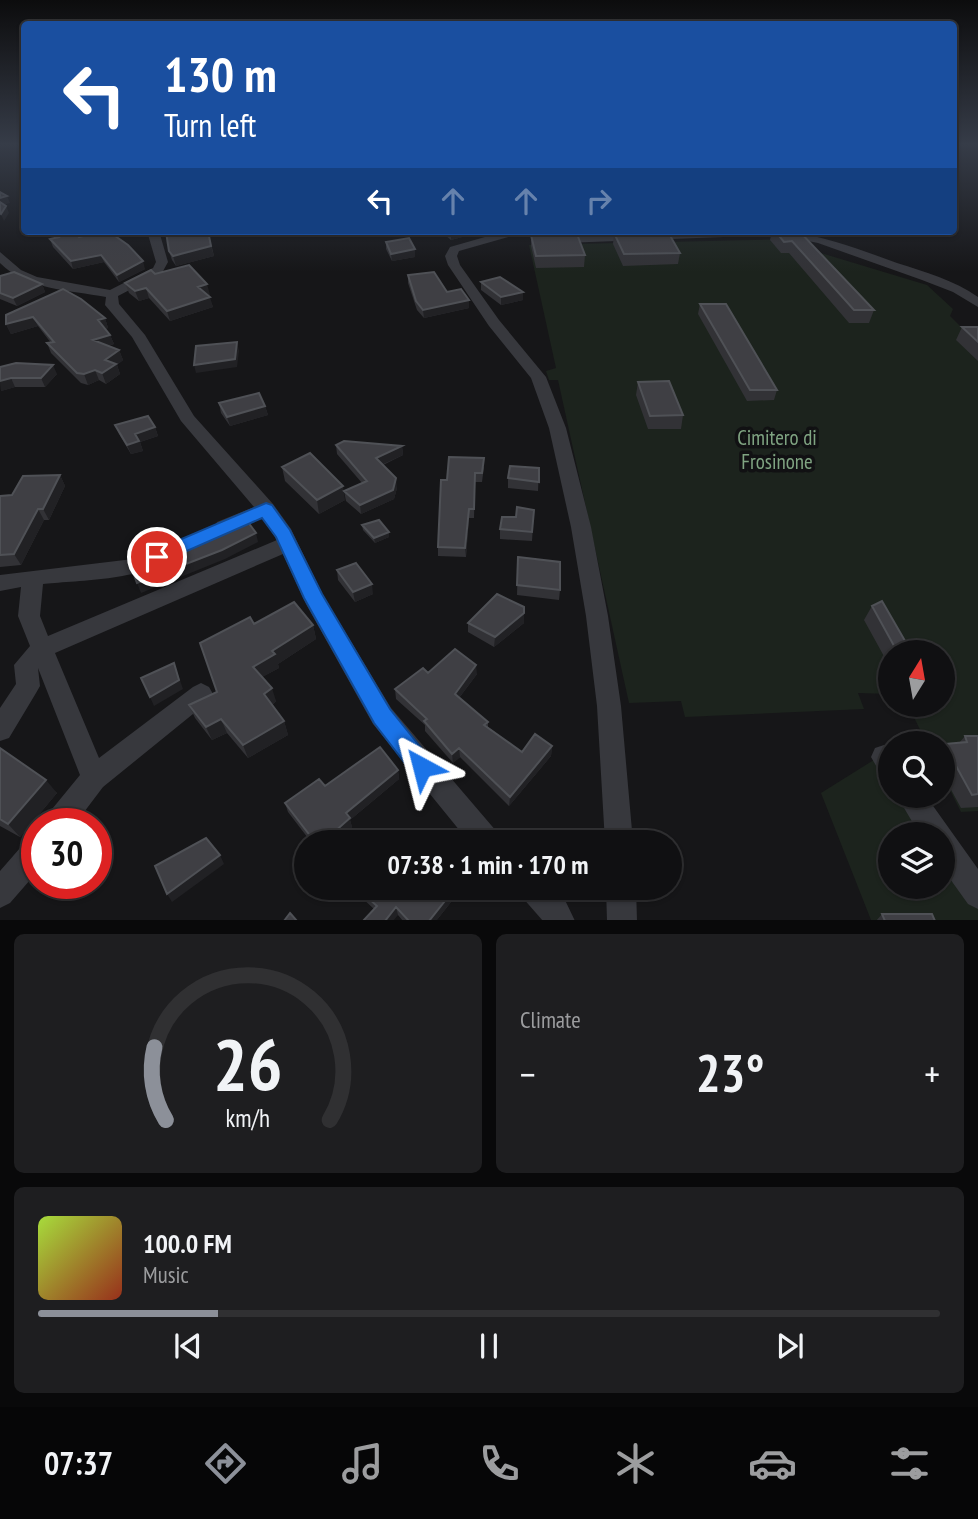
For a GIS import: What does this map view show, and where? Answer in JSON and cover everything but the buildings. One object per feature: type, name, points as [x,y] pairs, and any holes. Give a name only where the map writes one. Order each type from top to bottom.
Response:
[{"type":"street","points":[[0,256],[17,273],[34,280],[113,294],[158,270],[162,262],[154,235]]},
{"type":"street","points":[[503,235],[463,245],[454,249],[451,256],[454,265],[500,331],[534,372],[547,394],[587,548],[612,735],[618,830]]},
{"type":"street","points":[[547,235],[563,240],[671,235]]},
{"type":"street","points":[[800,235],[926,276],[958,289],[978,303]]},
{"type":"street","points":[[0,279],[17,273]]},
{"type":"street","points":[[53,298],[74,286]]},
{"type":"street","points":[[113,294],[112,304],[138,335],[187,418],[266,509],[382,716],[477,830]]},
{"type":"street","points":[[207,535],[266,509]]},
{"type":"street","points":[[0,730],[28,686],[26,665],[43,648],[288,544]]},
{"type":"street","points":[[0,583],[136,566],[171,551]]},
{"type":"street","points":[[33,577],[29,616],[94,778]]},
{"type":"street","points":[[71,808],[94,778],[201,694]]},
{"type":"street","points":[[955,861],[978,894]]},
{"type":"street","points":[[0,893],[21,869]]},
{"type":"street","points":[[544,900],[559,920]]},
{"type":"street","points":[[621,900],[622,920]]},
{"type":"green space","name":"Cimitero di Frosinone","points":[[796,239],[811,250],[927,285],[953,309],[950,316],[972,338],[978,338],[978,811],[961,812],[955,800],[955,731],[921,731],[914,718],[956,718],[956,640],[878,640],[878,694],[858,693],[864,709],[685,717],[681,701],[629,703],[558,380],[549,380],[546,371],[556,368],[529,245]]},
{"type":"green space","points":[[877,758],[878,808],[912,808],[921,822],[878,822],[878,899],[955,899],[955,870],[978,904],[978,920],[871,920],[821,793]]},
{"type":"route","points":[[157,557],[266,509],[284,534],[314,598],[382,716],[422,767]]}]
